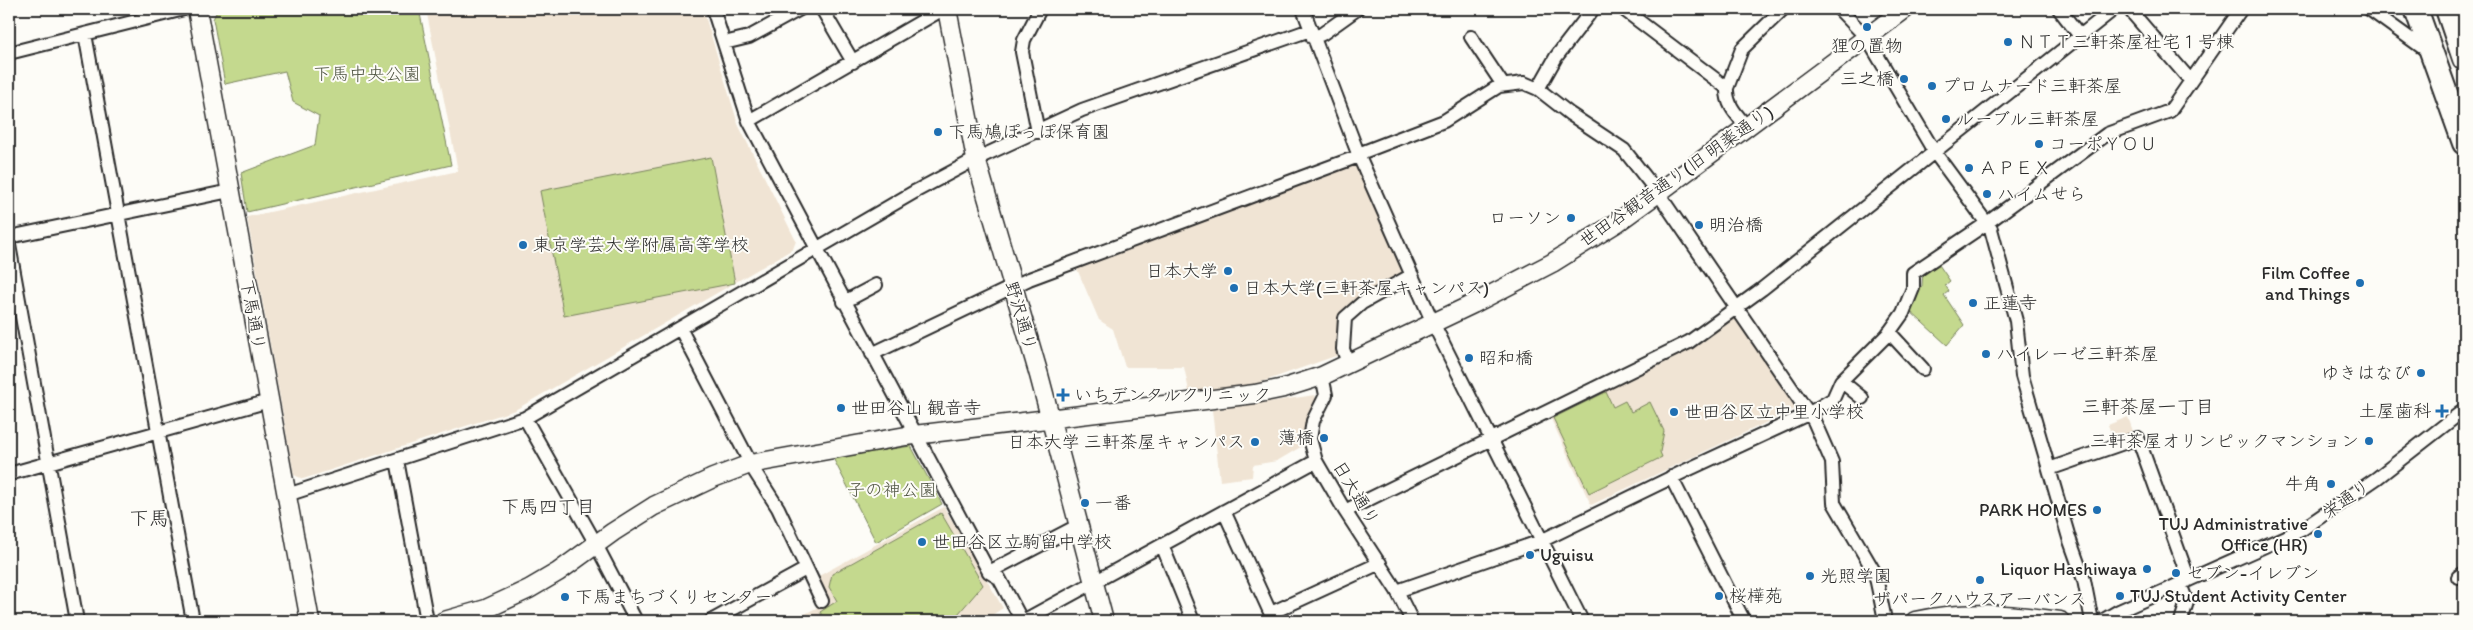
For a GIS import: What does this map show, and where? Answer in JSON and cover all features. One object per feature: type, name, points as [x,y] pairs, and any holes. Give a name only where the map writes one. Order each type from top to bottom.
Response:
[{"type":"highway","points":[[2416,9],[2464,143]]},
{"type":"highway","points":[[2430,9],[2464,107]]},
{"type":"highway","points":[[2447,9],[2464,58]]},
{"type":"highway","points":[[2455,9],[2464,36]]},
{"type":"street","points":[[9,53],[184,9]]},
{"type":"street","name":"下馬通り","points":[[197,9],[310,621]]},
{"type":"street","points":[[713,9],[749,122],[989,572],[999,578],[1022,621],[1316,461]]},
{"type":"street","points":[[724,43],[749,37],[800,9]]},
{"type":"street","points":[[822,9],[852,62]]},
{"type":"street","points":[[749,122],[943,9]]},
{"type":"street","name":"野沢通り","points":[[948,9],[976,159],[1050,418],[1104,621]]},
{"type":"street","points":[[1038,132],[1022,52],[1024,40],[1040,9]]},
{"type":"street","points":[[1303,9],[1359,155],[1433,323],[1582,621]]},
{"type":"street","points":[[287,495],[525,418],[681,330],[816,249],[976,159],[1038,132],[1082,110],[1121,95],[1311,34],[1322,34],[1357,9]]},
{"type":"street","points":[[1538,88],[1556,57],[1593,9]]},
{"type":"street","points":[[1623,9],[1727,88]]},
{"type":"street","points":[[1747,127],[1730,107],[1726,97],[1727,88],[1742,49],[1781,9]]},
{"type":"street","points":[[1839,9],[1867,38],[1896,90],[1935,153],[1989,226],[2016,321],[2022,376],[2084,580],[2092,621]]},
{"type":"street","name":"世田谷観音通り(旧 明薬通り)","points":[[444,621],[486,609],[512,597],[552,576],[634,518],[676,495],[750,464],[916,436],[1255,394],[1284,388],[1322,376],[1552,263],[1618,222],[1905,9]]},
{"type":"street","points":[[2059,9],[2080,36]]},
{"type":"street","points":[[1345,511],[1689,342],[1736,309],[1935,153],[2114,9]]},
{"type":"street","points":[[2129,9],[2190,80]]},
{"type":"street","points":[[1398,592],[1541,541],[1808,414],[1833,399],[1841,381],[1889,332],[1903,313],[1913,288],[1913,273],[1989,226],[2107,134],[2170,110],[2241,9]]},
{"type":"street","points":[[2369,9],[2432,54]]},
{"type":"street","points":[[85,34],[193,621]]},
{"type":"street","points":[[1471,37],[1503,85]]},
{"type":"street","points":[[872,354],[1012,286],[1359,155],[1444,121],[1503,85],[1524,83],[1538,88],[1570,114],[1624,150],[1658,193],[1808,414],[1832,462],[1834,503],[1875,573],[1884,615],[1883,621]]},
{"type":"street","points":[[9,237],[230,191]]},
{"type":"street","points":[[9,246],[77,621]]},
{"type":"street","points":[[1348,363],[1342,349],[1345,318],[1362,303],[1412,275]]},
{"type":"street","points":[[844,302],[876,285]]},
{"type":"street","points":[[681,330],[750,464],[778,508],[822,601]]},
{"type":"street","points":[[1889,332],[1923,370]]},
{"type":"street","name":"日大通り","points":[[1322,376],[1326,395],[1314,421],[1310,440],[1316,461],[1345,511],[1398,592],[1412,621]]},
{"type":"street","points":[[1841,381],[1862,398]]},
{"type":"street","points":[[9,474],[269,401]]},
{"type":"street","name":"栄通り","points":[[2102,621],[2119,611],[2301,530],[2377,478],[2464,410]]},
{"type":"street","points":[[525,418],[636,621]]},
{"type":"street","points":[[2049,469],[2138,438],[2184,582],[2187,602],[2181,621]]},
{"type":"street","points":[[397,460],[426,621]]},
{"type":"street","points":[[1671,478],[1744,621]]},
{"type":"street","points":[[1224,511],[1273,617],[1380,563]]},
{"type":"street","points":[[989,572],[1078,525]]},
{"type":"street","points":[[1162,545],[1193,621]]},
{"type":"street","points":[[711,621],[806,569]]},
{"type":"street","points":[[1915,621],[1952,615],[1988,618],[2022,616],[2060,621]]},
{"type":"shaded area","name":"東京学芸大学附属高等学校","points":[[426,9],[703,9],[738,124],[796,241],[793,249],[515,410],[303,479],[294,475],[247,217],[458,171]]},
{"type":"shaded area","name":"日本大学(三軒茶屋キャンパス)","points":[[1355,165],[1405,274],[1341,319],[1341,354],[1259,383],[1190,396],[1184,367],[1125,367],[1113,329],[1099,320],[1077,269]]},
{"type":"shaded area","name":"世田谷区立中里小学校","points":[[1735,318],[1799,407],[1591,505],[1550,417],[1693,347]]},
{"type":"shaded area","name":"日本大学 三軒茶屋キャンパス","points":[[1315,395],[1317,403],[1309,419],[1304,445],[1277,461],[1253,465],[1252,477],[1220,481],[1212,410]]},
{"type":"shaded area","points":[[2128,417],[2134,434],[2114,440],[2108,425]]},
{"type":"shaded area","name":"世田谷区立駒留中学校","points":[[944,507],[1003,608],[983,621],[792,621],[829,601],[817,577]]},
{"type":"green space","name":"下馬中央公園","points":[[225,9],[419,9],[451,165],[247,212],[241,173],[315,145],[319,116],[293,102],[285,71],[225,84],[213,19],[217,11]]},
{"type":"green space","points":[[711,157],[735,283],[564,316],[540,191]]},
{"type":"green space","points":[[1937,262],[1950,281],[1945,285],[1949,291],[1944,295],[1964,325],[1947,345],[1910,311],[1922,286],[1923,272]]},
{"type":"green space","points":[[1606,392],[1613,407],[1625,401],[1631,412],[1650,402],[1664,431],[1660,452],[1662,457],[1589,493],[1553,418]]},
{"type":"green space","name":"子の神公園","points":[[911,446],[942,504],[876,542],[833,458]]},
{"type":"green space","name":"世田谷区立駒留中学校","points":[[941,513],[983,585],[952,621],[826,621],[820,612],[837,601],[829,587],[832,574]]},
{"type":"place","name":"狸の置物","points":[[1867,27]]},
{"type":"place","name":"ＮＴＴ三軒茶屋社宅１号棟","points":[[2008,42]]},
{"type":"place","name":"三之橋","points":[[1904,79]]},
{"type":"place","name":"プロムナード三軒茶屋","points":[[1932,86]]},
{"type":"place","name":"ルーブル三軒茶屋","points":[[1946,119]]},
{"type":"place","name":"下馬鳩ぽっぽ保育園","points":[[938,132]]},
{"type":"place","name":"コーポＹＯＵ","points":[[2039,144]]},
{"type":"place","name":"ＡＰＥＸ","points":[[1969,168]]},
{"type":"place","name":"ハイムせら","points":[[1987,194]]},
{"type":"place","name":"ローソン","points":[[1571,218]]},
{"type":"place","name":"明治橋","points":[[1699,225]]},
{"type":"place","name":"東京学芸大学附属高等学校","points":[[523,245]]},
{"type":"place","name":"日本大学","points":[[1228,271]]},
{"type":"place","name":"Film Coffee and Things","points":[[2360,283]]},
{"type":"place","name":"日本大学(三軒茶屋キャンパス)","points":[[1234,288]]},
{"type":"place","name":"正蓮寺","points":[[1973,303]]},
{"type":"place","name":"ハイレーゼ三軒茶屋","points":[[1986,354]]},
{"type":"place","name":"昭和橋","points":[[1469,358]]},
{"type":"place","name":"ゆきはなび","points":[[2421,373]]},
{"type":"place","name":"いちデンタルクリニック","points":[[1063,395]]},
{"type":"place","name":"世田谷山 観音寺","points":[[841,408]]},
{"type":"place","name":"土屋歯科","points":[[2442,411]]},
{"type":"place","name":"世田谷区立中里小学校","points":[[1674,412]]},
{"type":"place","name":"薄橋","points":[[1324,438]]},
{"type":"place","name":"三軒茶屋オリンピックマンション","points":[[2369,441]]},
{"type":"place","name":"日本大学 三軒茶屋キャンパス","points":[[1255,442]]},
{"type":"place","name":"牛角","points":[[2331,484]]},
{"type":"place","name":"一番","points":[[1085,503]]},
{"type":"place","name":"PARK HOMES","points":[[2097,510]]},
{"type":"place","name":"TUJ Administrative Office (HR)","points":[[2318,534]]},
{"type":"place","name":"世田谷区立駒留中学校","points":[[922,542]]},
{"type":"place","name":"Uguisu","points":[[1530,555]]},
{"type":"place","name":"Liquor Hashiwaya","points":[[2147,569]]},
{"type":"place","name":"セブン-イレブン","points":[[2176,573]]},
{"type":"place","name":"光照学園","points":[[1810,576]]},
{"type":"place","name":"ザパークハウスアーバンス","points":[[1980,580]]},
{"type":"place","name":"桜樺苑","points":[[1719,596]]},
{"type":"place","name":"TUJ Student Activity Center","points":[[2120,596]]},
{"type":"place","name":"下馬まちづくりセンター","points":[[565,597]]},
{"type":"district","name":"三軒茶屋一丁目","points":[[2148,406]]},
{"type":"district","name":"下馬四丁目","points":[[548,506]]},
{"type":"district","name":"下馬","points":[[149,518]]}]
